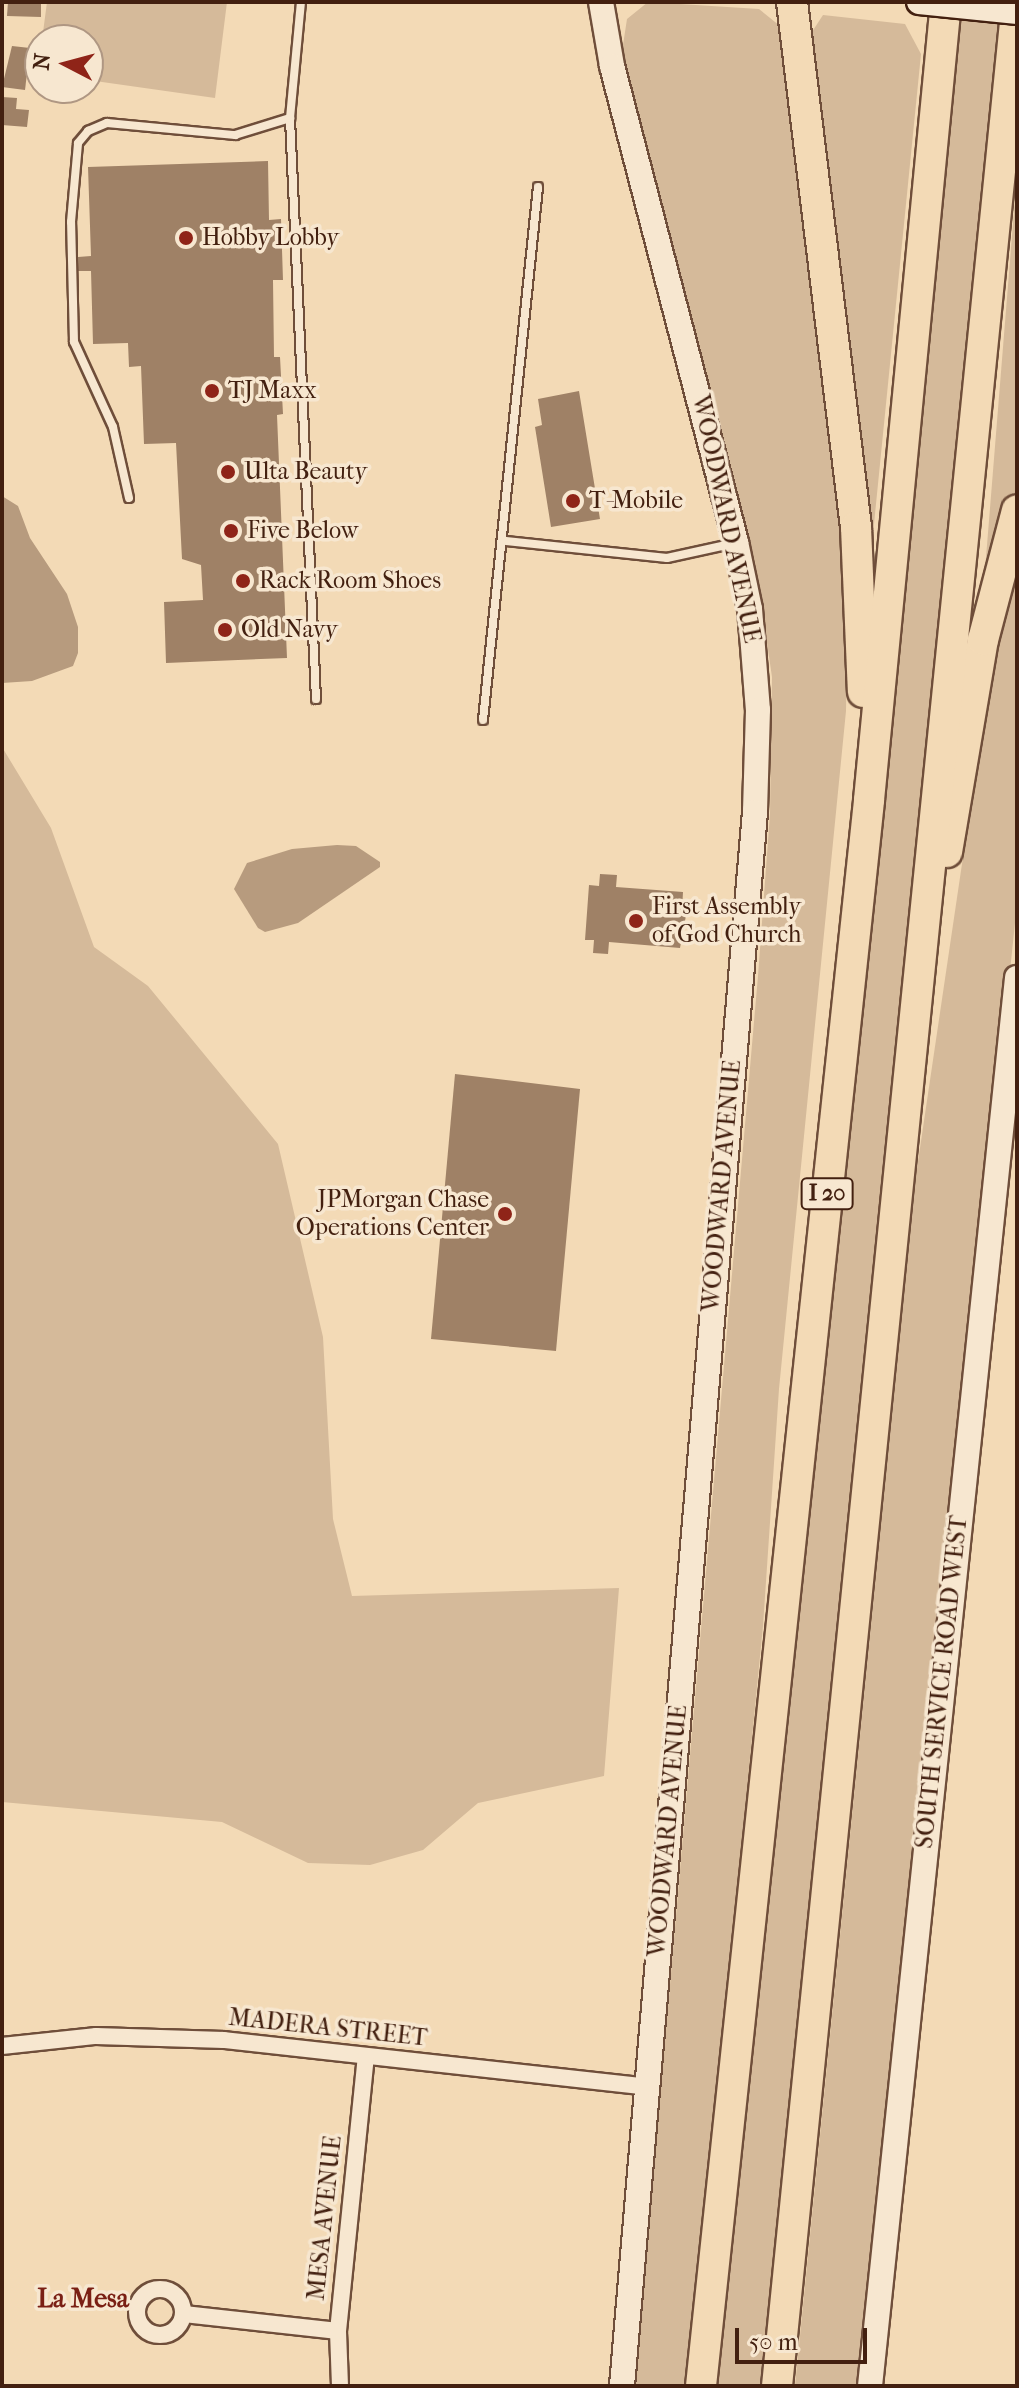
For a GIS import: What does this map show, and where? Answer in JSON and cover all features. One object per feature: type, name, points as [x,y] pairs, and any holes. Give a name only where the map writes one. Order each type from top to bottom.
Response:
[{"type":"highway","points":[[792,2],[856,527],[869,800]]},
{"type":"highway","name":"I 20","points":[[701,2386],[869,800],[946,2]]},
{"type":"highway","points":[[777,2386],[1017,2]]},
{"type":"highway","points":[[921,955],[958,808],[996,580],[1017,510]]},
{"type":"main road","name":"WOODWARD AVENUE","points":[[601,2],[609,54],[736,542],[756,659],[755,812],[622,2386]]},
{"type":"main road","points":[[919,2],[1017,12]]},
{"type":"main road","name":"SOUTH SERVICE ROAD WEST","points":[[870,2386],[1017,978]]},
{"type":"street","name":"MADERA STREET","points":[[2,2046],[96,2036],[224,2040],[648,2087]]},
{"type":"street","name":"MESA AVENUE","points":[[340,2386],[338,2331],[366,2056]]},
{"type":"street","points":[[184,2314],[338,2331]]},
{"type":"lane","points":[[301,2],[290,118],[316,699]]},
{"type":"lane","points":[[129,498],[113,427],[74,342],[71,222],[78,143],[88,131],[107,123],[235,135],[290,118]]},
{"type":"lane","points":[[483,720],[506,541],[538,187]]},
{"type":"lane","points":[[506,541],[667,558],[736,542]]},
{"type":"shaded area","points":[[47,2],[227,2],[215,98],[104,82],[104,24],[44,24]]},
{"type":"shaded area","points":[[648,2],[759,9],[780,26],[814,287],[844,566],[847,650],[846,711],[779,1389],[763,1626],[688,2386],[635,2386],[758,976],[770,814],[772,677],[755,561],[621,58],[627,19]]},
{"type":"shaded area","points":[[957,2],[1003,2],[764,2386],[718,2386]]},
{"type":"shaded area","points":[[823,15],[905,24],[921,54],[869,574],[810,35]]},
{"type":"shaded area","points":[[1017,174],[1017,489],[989,571],[985,570]]},
{"type":"shaded area","points":[[2,496],[18,506],[30,538],[67,594],[78,627],[78,653],[73,666],[32,681],[2,683]]},
{"type":"shaded area","points":[[1017,552],[1017,904],[862,2386],[795,2386],[916,1175],[996,634]]},
{"type":"shaded area","points":[[2,747],[51,828],[94,947],[148,986],[278,1144],[323,1337],[333,1519],[352,1596],[619,1588],[604,1776],[478,1803],[423,1850],[370,1865],[308,1863],[222,1822],[2,1802]]},
{"type":"shaded area","points":[[356,846],[380,862],[380,867],[298,923],[265,932],[258,928],[234,889],[247,863],[292,849]]},
{"type":"building","points":[[8,2],[41,2],[41,17],[7,16]]},
{"type":"building","points":[[12,46],[24,47],[24,90],[2,87]]},
{"type":"building","points":[[2,97],[17,98],[16,109],[29,110],[27,127],[2,125]]},
{"type":"building","points":[[268,161],[269,220],[281,219],[283,280],[273,280],[274,357],[280,357],[283,414],[277,415],[287,658],[166,663],[164,602],[203,600],[201,565],[182,559],[176,443],[144,444],[141,366],[129,367],[128,343],[93,344],[91,271],[78,271],[78,257],[91,256],[88,167]]},
{"type":"building","points":[[579,391],[600,519],[551,527],[535,427],[542,425],[538,399]]},
{"type":"building","name":"First Assembly of God Church","points":[[600,874],[617,875],[616,887],[683,892],[682,910],[687,910],[680,948],[609,942],[608,954],[593,953],[594,940],[585,940],[589,885],[599,886]]},
{"type":"building","name":"JPMorgan Chase Operations Center","points":[[455,1074],[580,1089],[556,1351],[431,1339]]},
{"type":"place","name":"Hobby Lobby","points":[[186,238]]},
{"type":"place","name":"TJ Maxx","points":[[212,391]]},
{"type":"place","name":"Ulta Beauty","points":[[228,472]]},
{"type":"place","name":"T-Mobile","points":[[573,501]]},
{"type":"place","name":"Five Below","points":[[231,531]]},
{"type":"place","name":"Rack Room Shoes","points":[[243,581]]},
{"type":"place","name":"Old Navy","points":[[225,630]]},
{"type":"place","name":"First Assembly of God Church","points":[[636,921]]},
{"type":"place","name":"JPMorgan Chase Operations Center","points":[[505,1214]]},
{"type":"district","name":"La Mesa","points":[[83,2299]]}]
